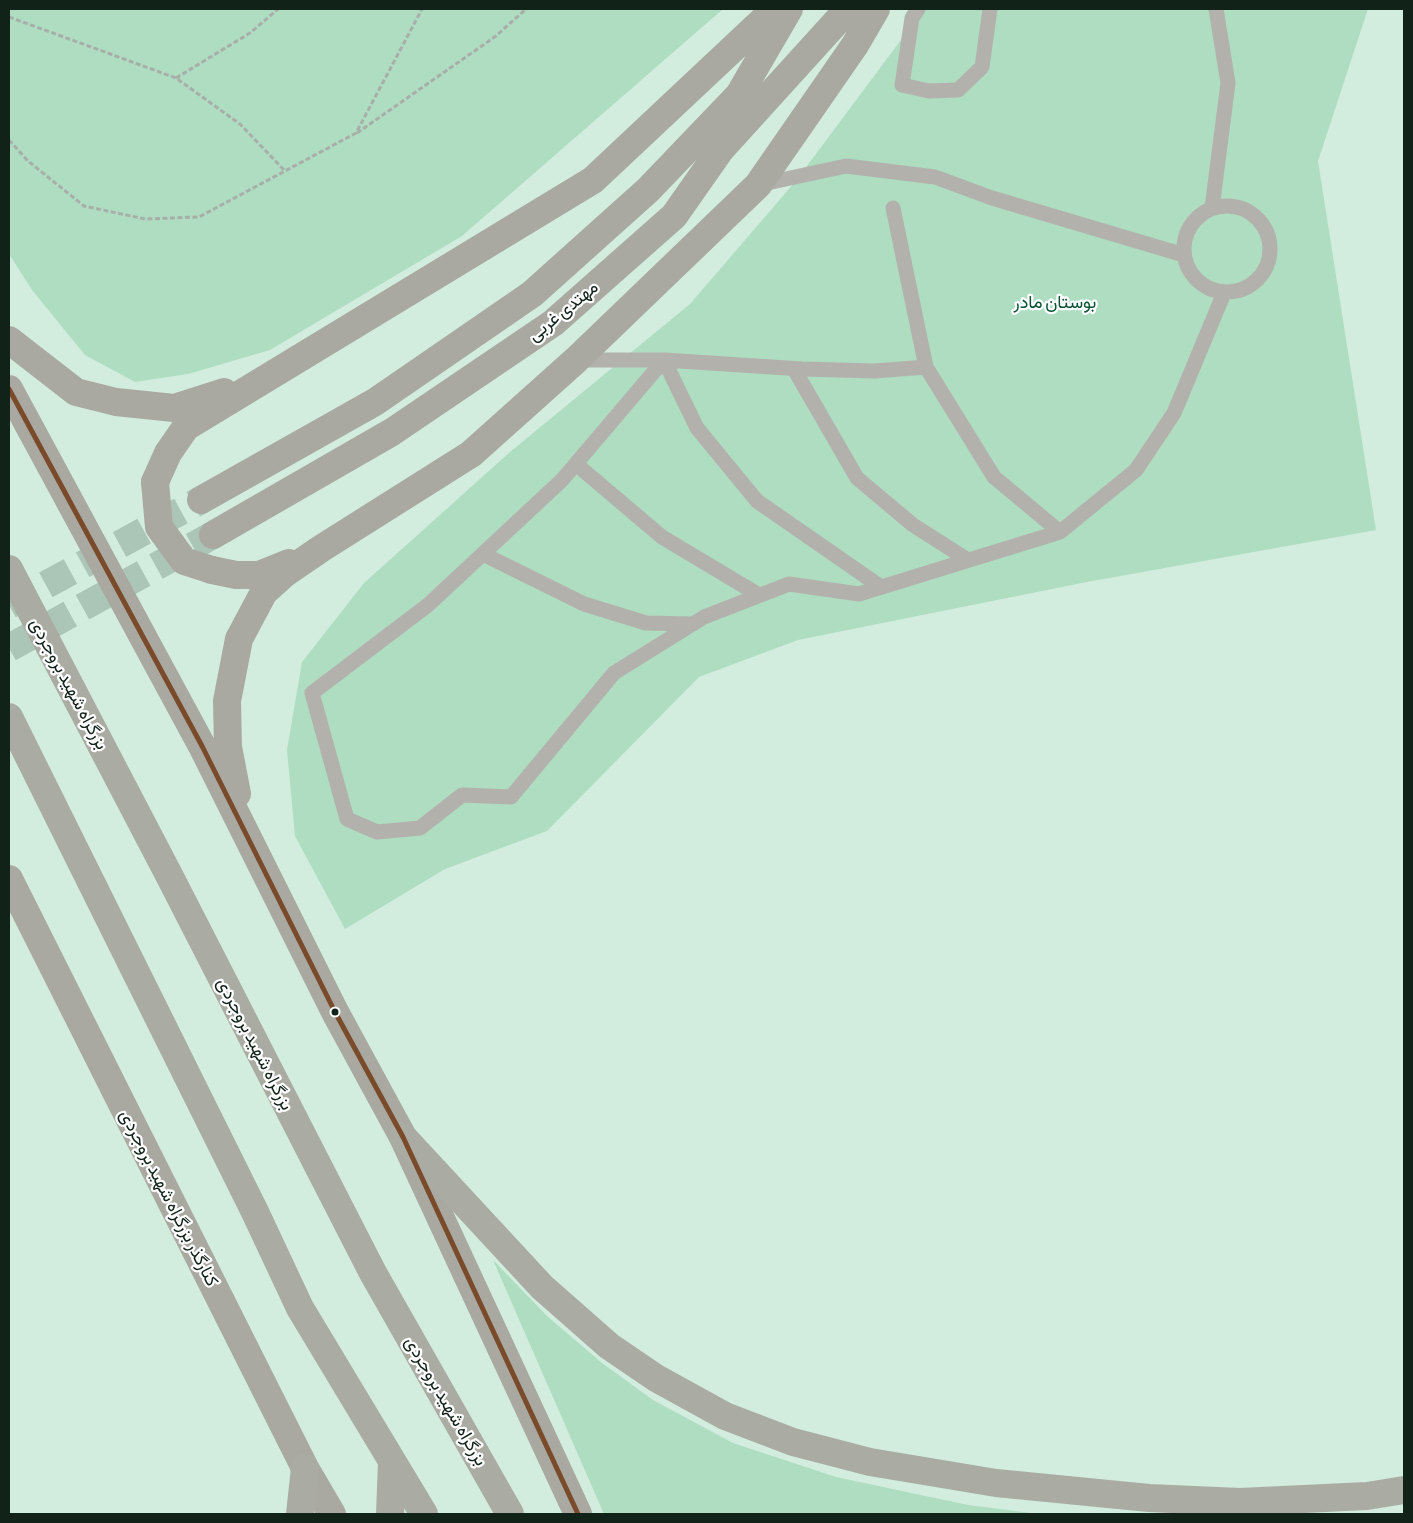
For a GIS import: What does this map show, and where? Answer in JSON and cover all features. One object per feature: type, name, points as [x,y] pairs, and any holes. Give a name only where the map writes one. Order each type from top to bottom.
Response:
[{"type":"highway","name":"بزرگراه شهید بروجردی","points":[[9,569],[373,1273],[510,1514]]},
{"type":"highway","points":[[9,717],[300,1308],[424,1514]]},
{"type":"highway","points":[[403,1137],[542,1287],[608,1346],[656,1378],[725,1416],[793,1442],[870,1462],[996,1483],[1149,1498],[1240,1502],[1367,1496],[1404,1490]]},
{"type":"highway","points":[[390,1514],[392,1462]]},
{"type":"highway","points":[[300,1514],[305,1468]]},
{"type":"main road","points":[[322,548],[259,575],[236,575],[184,561],[158,527],[155,482],[168,453],[186,427],[593,180],[775,9]]},
{"type":"main road","name":"مهتدی غربی","points":[[201,500],[375,402],[532,294],[648,190],[739,96],[789,9]]},
{"type":"main road","name":"مهتدی غربی","points":[[213,535],[392,432],[553,323],[674,216],[722,150],[848,9]]},
{"type":"main road","points":[[243,830],[228,748],[227,701],[239,639],[264,592],[284,574],[322,548],[471,454],[576,360],[758,185],[855,45],[876,9]]},
{"type":"main road","points":[[9,340],[76,392],[116,402],[174,408],[266,379]]},
{"type":"main road","points":[[9,389],[202,746],[335,1012],[403,1137],[578,1514]]},
{"type":"main road","name":"کنارگذر بزرگراه شهید بروجردی","points":[[9,879],[305,1468],[332,1514]]},
{"type":"main road","points":[[9,924],[52,967]]},
{"type":"lane","points":[[918,9],[912,18],[902,85],[929,92],[958,90],[982,67],[990,9]]},
{"type":"lane","points":[[1212,208],[1228,83],[1216,9]]},
{"type":"lane","points":[[758,185],[846,166],[935,178],[992,198],[1184,255]]},
{"type":"lane","points":[[1225,206],[1239,207],[1252,213],[1262,223],[1268,235],[1271,249],[1269,263],[1262,275],[1252,285],[1239,291],[1224,293],[1210,289],[1198,281],[1189,269],[1184,255],[1185,241],[1190,227],[1200,216],[1212,208],[1225,206]]},
{"type":"lane","points":[[893,208],[926,367],[994,477],[1060,532]]},
{"type":"lane","points":[[664,360],[562,480],[428,605],[312,693],[347,819],[377,832],[420,828],[462,795],[510,797],[614,672],[704,618],[760,595],[789,584],[858,594],[1060,532],[1136,470],[1174,413],[1224,293]]},
{"type":"lane","points":[[576,360],[664,360],[794,369],[875,370],[926,367]]},
{"type":"lane","points":[[664,360],[697,428],[757,501],[881,588]]},
{"type":"lane","points":[[794,369],[857,478],[913,525],[968,560]]},
{"type":"lane","points":[[576,464],[662,537],[760,595]]},
{"type":"lane","points":[[483,554],[584,604],[646,623],[693,624]]},
{"type":"path","points":[[176,78],[250,33],[278,9]]},
{"type":"path","points":[[356,134],[422,9]]},
{"type":"path","points":[[9,140],[28,161],[84,206],[146,219],[199,217],[356,134],[496,36],[526,9]]},
{"type":"path","points":[[9,17],[176,78],[240,124],[285,171]]},
{"type":"green space","points":[[9,9],[723,9],[462,236],[270,350],[188,374],[135,382],[85,355],[32,290],[9,254]]},
{"type":"green space","name":"بوستان مادر","points":[[924,9],[1368,9],[1318,161],[1376,530],[1087,582],[798,640],[699,677],[547,831],[445,869],[345,929],[295,836],[287,750],[302,662],[364,583],[510,452],[690,304],[795,182]]},
{"type":"green space","points":[[493,1260],[547,1316],[602,1363],[653,1400],[733,1443],[836,1477],[968,1505],[1039,1514],[604,1514]]},
{"type":"tunnel","points":[[9,605],[201,500]]},
{"type":"tunnel","points":[[9,648],[213,535]]},
{"type":"transit line","points":[[9,389],[202,746],[335,1012],[403,1137],[578,1514]]}]
